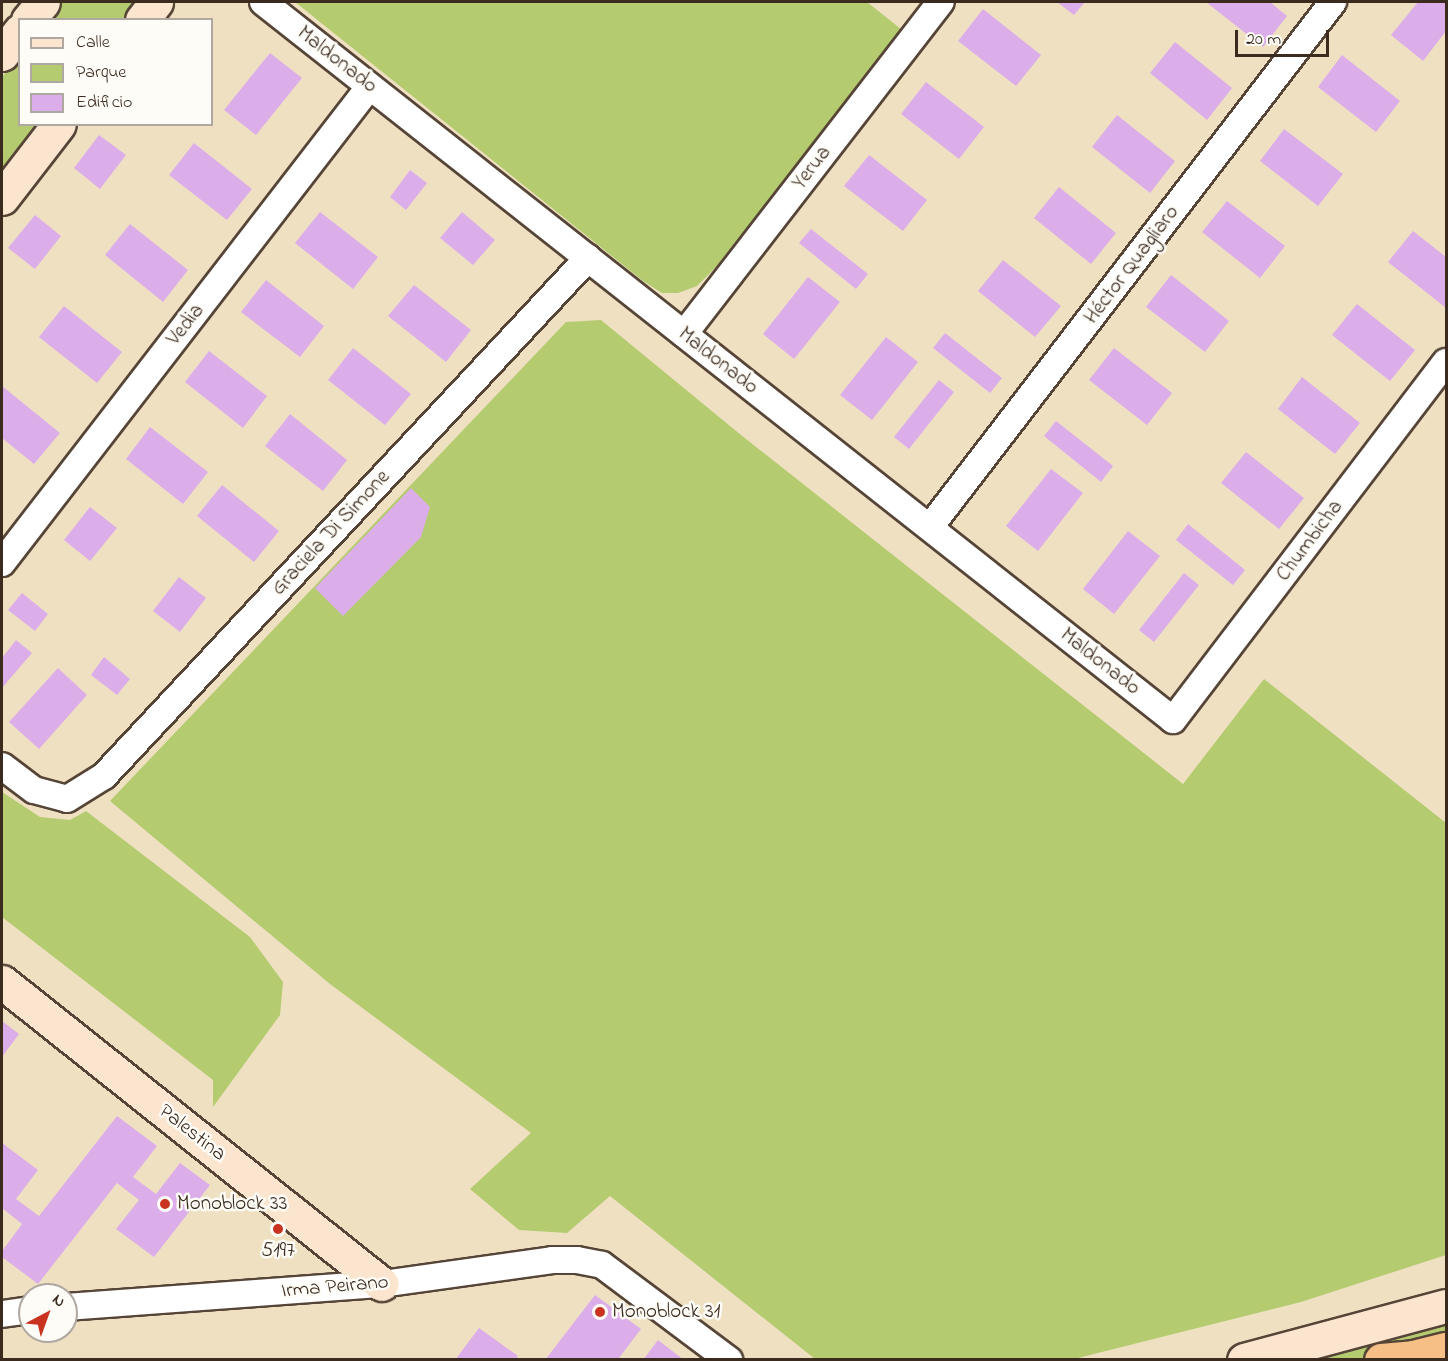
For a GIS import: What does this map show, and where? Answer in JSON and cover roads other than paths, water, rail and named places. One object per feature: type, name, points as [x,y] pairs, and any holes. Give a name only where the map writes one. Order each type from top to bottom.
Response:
[{"type":"highway","points":[[1381,1359],[1413,1356],[1446,1348]]},
{"type":"street","points":[[30,18],[43,2]]},
{"type":"street","points":[[144,18],[156,2]]},
{"type":"street","name":"Maldonado","points":[[263,2],[1173,720]]},
{"type":"street","name":"Yerua","points":[[684,334],[941,2]]},
{"type":"street","name":"Héctor Quagliaro","points":[[930,527],[1333,2]]},
{"type":"street","points":[[2,54],[18,34]]},
{"type":"street","name":"Vedia","points":[[2,563],[370,86]]},
{"type":"street","points":[[2,198],[57,126]]},
{"type":"street","name":"Graciela Di Simone","points":[[2,766],[34,790],[67,799],[104,776],[588,258]]},
{"type":"street","name":"Chumbicha","points":[[1173,720],[1446,362]]},
{"type":"street","name":"Palestina","points":[[2,982],[382,1284]]},
{"type":"street","name":"Irma Peirano","points":[[78,1306],[382,1284],[552,1260],[577,1260],[602,1265],[729,1359]]},
{"type":"street","points":[[1244,1359],[1446,1306]]},
{"type":"street","points":[[2,1314],[18,1312]]},
{"type":"place","name":"Monoblock 33","points":[[165,1204]]},
{"type":"place","name":"5197","points":[[278,1229]]},
{"type":"place","name":"Monoblock 31","points":[[600,1312]]}]
